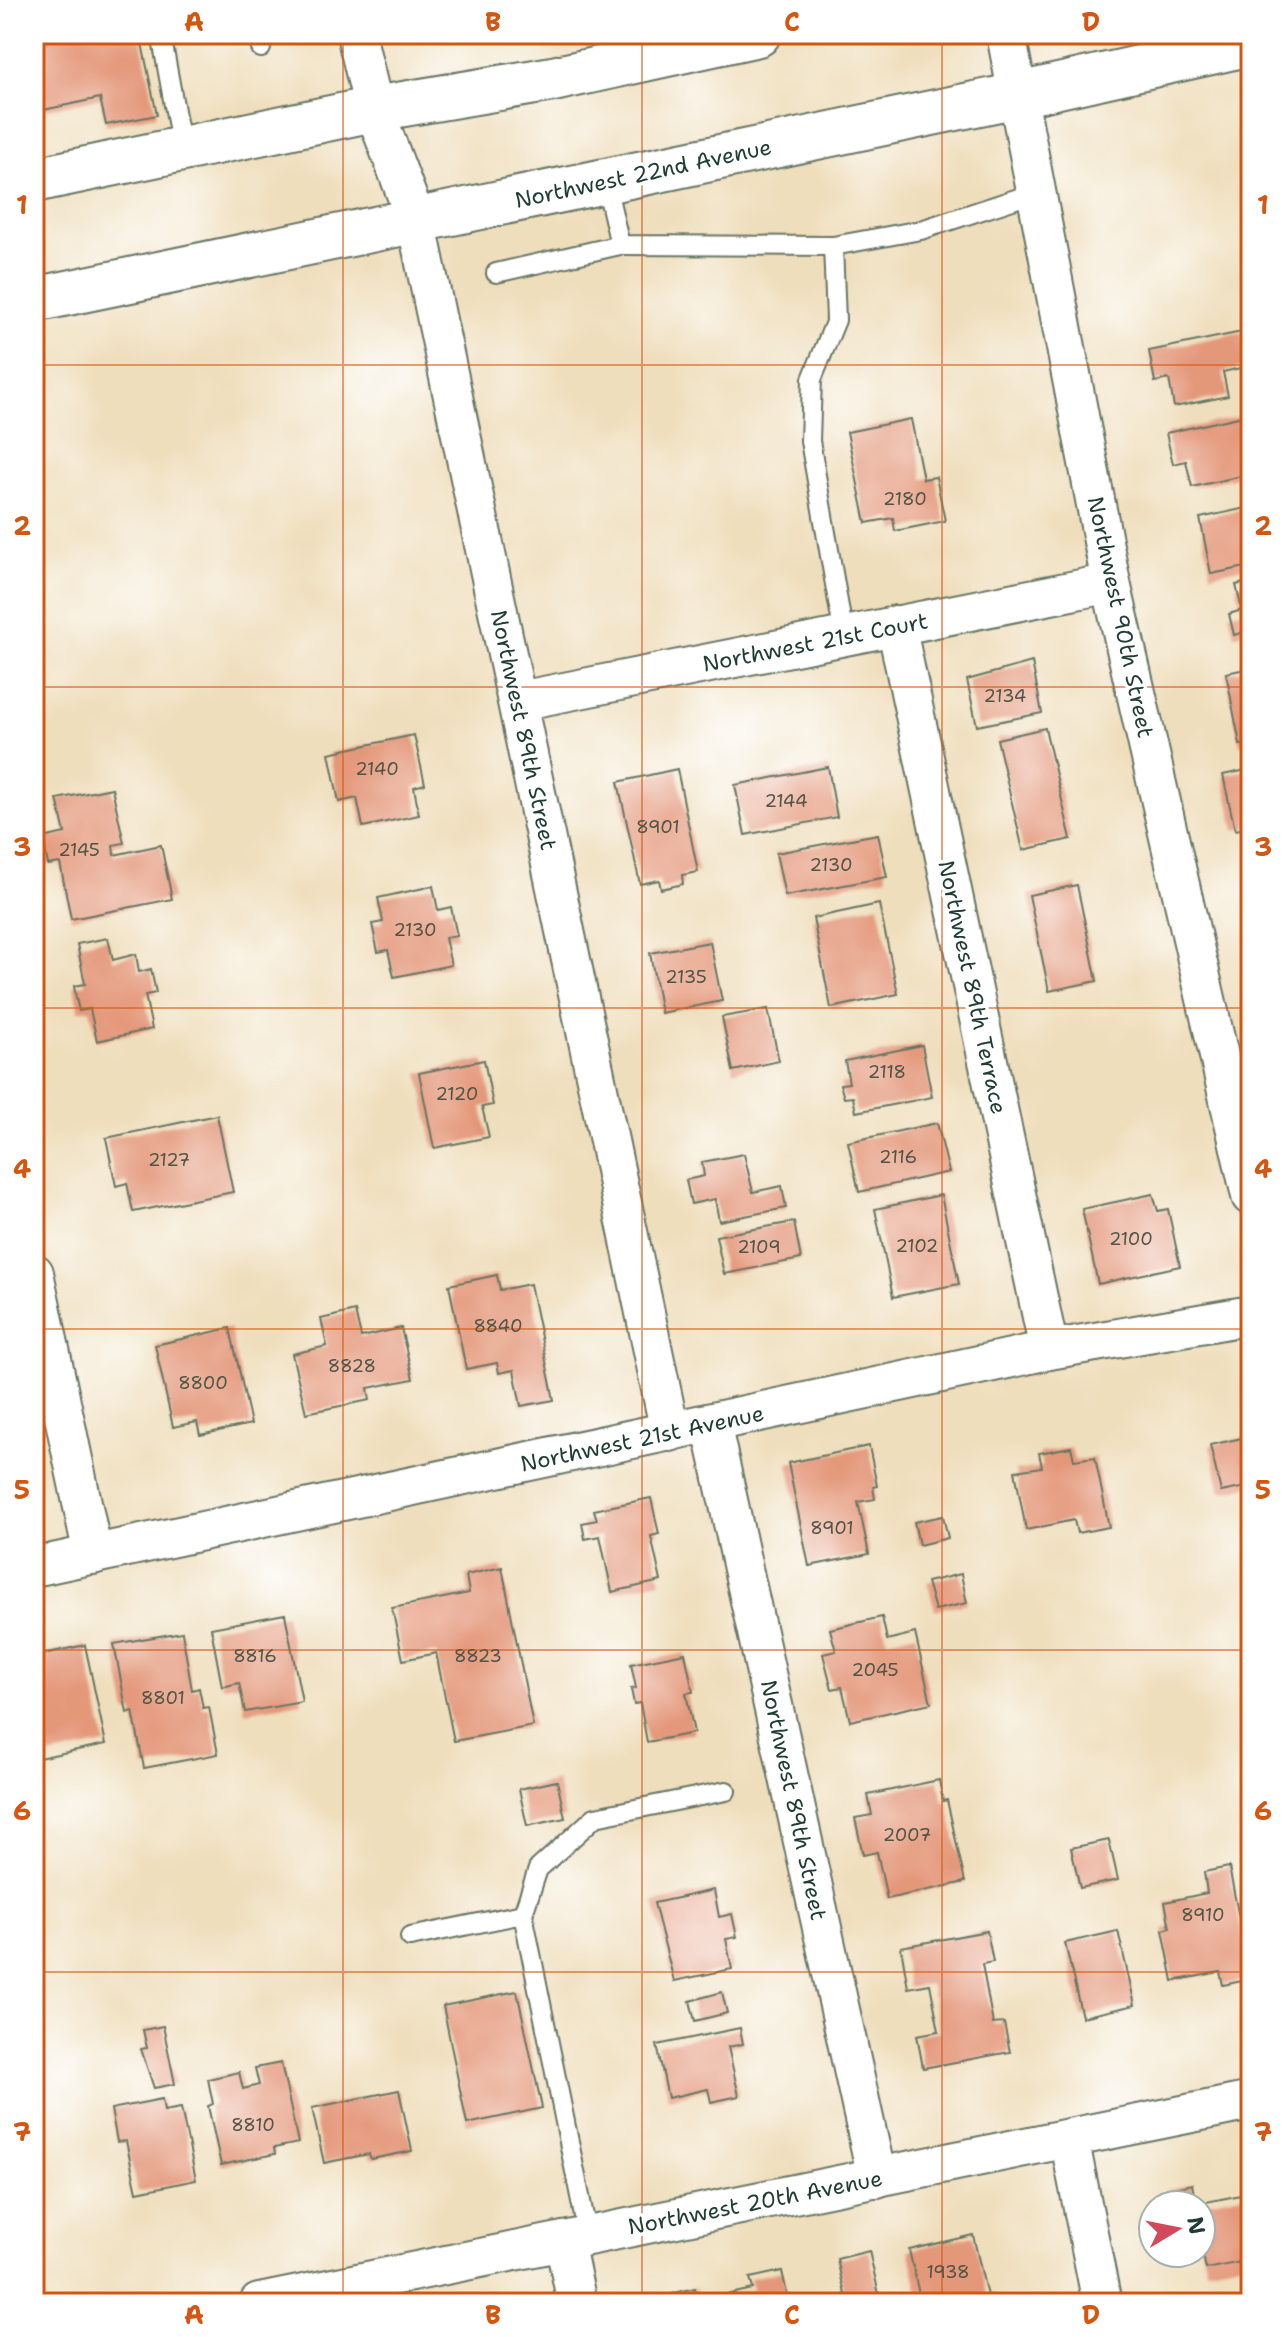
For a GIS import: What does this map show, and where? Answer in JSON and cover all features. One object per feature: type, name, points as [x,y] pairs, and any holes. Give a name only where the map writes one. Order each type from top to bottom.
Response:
[{"type":"main road","points":[[34,180],[374,109],[553,79],[758,34]]},
{"type":"main road","name":"Northwest 22nd Avenue","points":[[34,300],[1018,95],[1251,43]]},
{"type":"street","name":"Northwest 89th Street","points":[[356,34],[374,109],[416,220],[670,1432]]},
{"type":"street","name":"Northwest 90th Street","points":[[1006,34],[1111,583],[1251,1196]]},
{"type":"street","name":"Northwest 21st Court","points":[[519,701],[1111,583]]},
{"type":"street","name":"Northwest 89th Terrace","points":[[896,625],[1049,1350]]},
{"type":"street","points":[[34,1273],[93,1555]]},
{"type":"street","name":"Northwest 21st Avenue","points":[[34,1567],[1049,1350],[1251,1315]]},
{"type":"street","name":"Northwest 89th Street","points":[[711,1423],[877,2178]]},
{"type":"street","name":"Northwest 20th Avenue","points":[[259,2303],[1251,2101]]},
{"type":"street","points":[[1069,2138],[1102,2303]]},
{"type":"street","points":[[576,2239],[577,2303]]},
{"type":"lane","points":[[161,34],[182,149]]},
{"type":"lane","points":[[605,180],[620,245]]},
{"type":"lane","points":[[496,273],[620,245],[833,246],[921,230],[1037,192]]},
{"type":"lane","points":[[833,246],[836,320],[812,379],[810,441],[844,636]]},
{"type":"lane","points":[[576,2239],[523,1914],[538,1869],[595,1817],[726,1791]]},
{"type":"lane","points":[[410,1937],[523,1914]]},
{"type":"building","points":[[34,34],[140,34],[157,115],[106,125],[100,98],[34,112]]},
{"type":"building","points":[[1242,332],[1249,366],[1223,372],[1228,396],[1174,407],[1169,379],[1155,382],[1149,351]]},
{"type":"building","points":[[1243,416],[1248,445],[1240,447],[1246,475],[1192,487],[1186,461],[1173,464],[1166,433]]},
{"type":"building","points":[[911,419],[923,479],[936,477],[945,521],[895,531],[893,518],[866,523],[847,432]]},
{"type":"building","points":[[1251,507],[1251,566],[1211,574],[1200,518]]},
{"type":"building","points":[[1251,581],[1250,652],[1245,632],[1234,635],[1229,614],[1242,610],[1236,585]]},
{"type":"building","points":[[1032,662],[1042,713],[977,726],[967,680]]},
{"type":"building","points":[[1251,668],[1251,743],[1240,745],[1226,673]]},
{"type":"building","points":[[1045,728],[1071,839],[1023,850],[997,739]]},
{"type":"building","points":[[414,735],[425,784],[414,787],[419,815],[363,827],[357,798],[339,802],[329,753]]},
{"type":"building","points":[[828,767],[837,817],[745,835],[735,785]]},
{"type":"building","points":[[677,769],[698,872],[682,875],[683,884],[661,889],[659,880],[640,884],[618,782]]},
{"type":"building","points":[[1251,769],[1251,827],[1235,830],[1223,775]]},
{"type":"building","points":[[112,788],[124,843],[113,845],[114,855],[161,845],[172,899],[71,919],[60,863],[48,865],[43,838],[65,833],[57,799]]},
{"type":"building","points":[[878,834],[887,877],[785,896],[776,853]]},
{"type":"building","points":[[1077,885],[1097,981],[1049,991],[1029,895]]},
{"type":"building","points":[[433,886],[438,910],[451,907],[457,936],[445,938],[451,965],[394,977],[388,950],[378,952],[372,924],[383,922],[378,898]]},
{"type":"building","points":[[879,904],[898,994],[831,1008],[813,918]]},
{"type":"building","points":[[108,938],[113,960],[136,954],[139,972],[151,969],[156,993],[145,995],[152,1029],[97,1041],[90,1009],[79,1011],[76,998],[74,986],[85,984],[77,944]]},
{"type":"building","points":[[710,942],[722,1001],[661,1013],[650,953]]},
{"type":"building","points":[[768,1009],[779,1061],[733,1071],[722,1017]]},
{"type":"building","points":[[922,1045],[932,1097],[856,1112],[853,1097],[844,1098],[840,1084],[849,1083],[845,1061]]},
{"type":"building","points":[[484,1060],[493,1105],[482,1107],[489,1137],[434,1148],[419,1073]]},
{"type":"building","points":[[217,1115],[233,1192],[133,1212],[127,1183],[116,1186],[106,1138]]},
{"type":"building","points":[[937,1123],[949,1172],[859,1192],[848,1142]]},
{"type":"building","points":[[744,1154],[753,1192],[782,1186],[786,1208],[719,1221],[715,1199],[691,1204],[686,1180],[704,1176],[702,1162]]},
{"type":"building","points":[[1153,1194],[1158,1211],[1168,1209],[1180,1266],[1098,1284],[1082,1209]]},
{"type":"building","points":[[941,1195],[959,1284],[893,1297],[875,1209]]},
{"type":"building","points":[[794,1222],[801,1259],[724,1274],[716,1236]]},
{"type":"building","points":[[497,1275],[500,1290],[530,1284],[554,1400],[521,1406],[514,1370],[499,1373],[497,1363],[466,1369],[449,1285]]},
{"type":"building","points":[[355,1311],[361,1337],[401,1328],[413,1379],[368,1388],[370,1400],[306,1413],[292,1354],[327,1346],[321,1319]]},
{"type":"building","points":[[230,1328],[251,1424],[200,1435],[197,1422],[173,1427],[155,1345]]},
{"type":"building","points":[[1251,1436],[1251,1486],[1221,1492],[1210,1445]]},
{"type":"building","points":[[869,1446],[877,1486],[873,1487],[875,1499],[858,1502],[869,1554],[809,1566],[788,1463]]},
{"type":"building","points":[[1071,1447],[1074,1460],[1095,1457],[1109,1527],[1077,1533],[1074,1520],[1026,1530],[1015,1471],[1042,1467],[1039,1453]]},
{"type":"building","points":[[651,1498],[659,1534],[651,1536],[661,1581],[612,1592],[600,1536],[585,1539],[582,1523],[597,1520],[594,1510]]},
{"type":"building","points":[[943,1516],[948,1538],[919,1545],[914,1522]]},
{"type":"building","points":[[502,1567],[533,1726],[454,1741],[436,1653],[403,1660],[392,1608],[469,1593],[466,1575]]},
{"type":"building","points":[[961,1574],[967,1603],[935,1610],[927,1582]]},
{"type":"building","points":[[285,1614],[302,1702],[245,1712],[239,1683],[222,1687],[211,1628]]},
{"type":"building","points":[[882,1617],[887,1640],[915,1633],[931,1703],[850,1721],[842,1687],[832,1689],[823,1654],[836,1651],[830,1629]]},
{"type":"building","points":[[182,1632],[192,1690],[199,1688],[203,1708],[209,1707],[218,1754],[144,1768],[133,1711],[127,1713],[114,1644]]},
{"type":"building","points":[[85,1645],[106,1744],[34,1759],[34,1656]]},
{"type":"building","points":[[685,1653],[693,1692],[686,1693],[694,1733],[647,1742],[640,1703],[634,1704],[631,1689],[636,1688],[631,1664]]},
{"type":"building","points":[[939,1780],[943,1801],[947,1800],[965,1882],[887,1899],[877,1852],[863,1855],[855,1818],[872,1815],[868,1795]]},
{"type":"building","points":[[557,1781],[565,1818],[527,1826],[519,1789]]},
{"type":"building","points":[[1109,1840],[1118,1880],[1080,1888],[1071,1848]]},
{"type":"building","points":[[1229,1867],[1251,1979],[1223,1985],[1220,1972],[1173,1981],[1163,1930],[1170,1928],[1165,1902],[1207,1893],[1204,1872]]},
{"type":"building","points":[[714,1890],[719,1917],[732,1914],[737,1937],[726,1939],[732,1969],[674,1981],[654,1903]]},
{"type":"building","points":[[987,1931],[993,1962],[982,1964],[993,2024],[1004,2023],[1010,2052],[923,2068],[917,2035],[939,2031],[930,1984],[908,1988],[901,1947]]},
{"type":"building","points":[[1118,1931],[1135,2005],[1082,2017],[1065,1943]]},
{"type":"building","points":[[517,1991],[542,2108],[467,2124],[443,2006]]},
{"type":"building","points":[[722,1992],[727,2013],[695,2021],[690,2001]]},
{"type":"building","points":[[163,2026],[175,2084],[154,2088],[141,2049],[147,2048],[143,2030]]},
{"type":"building","points":[[740,2028],[743,2044],[728,2047],[739,2096],[711,2102],[708,2089],[668,2098],[657,2045]]},
{"type":"building","points":[[281,2063],[298,2143],[274,2148],[275,2154],[221,2165],[208,2106],[213,2104],[208,2079],[239,2072],[243,2089],[259,2085],[255,2068]]},
{"type":"building","points":[[399,2090],[412,2151],[371,2159],[369,2154],[324,2163],[312,2108]]},
{"type":"building","points":[[162,2099],[164,2111],[181,2108],[196,2180],[137,2192],[126,2141],[117,2142],[111,2109]]},
{"type":"building","points":[[1192,2184],[1193,2189],[1170,2189]]},
{"type":"building","points":[[1251,2193],[1251,2260],[1217,2267],[1217,2200]]},
{"type":"building","points":[[973,2235],[987,2296],[994,2295],[996,2303],[921,2303],[909,2250]]},
{"type":"building","points":[[869,2251],[881,2303],[847,2303],[837,2259]]},
{"type":"building","points":[[782,2271],[789,2303],[676,2303],[674,2293],[695,2288],[698,2301],[753,2289],[750,2278]]}]
